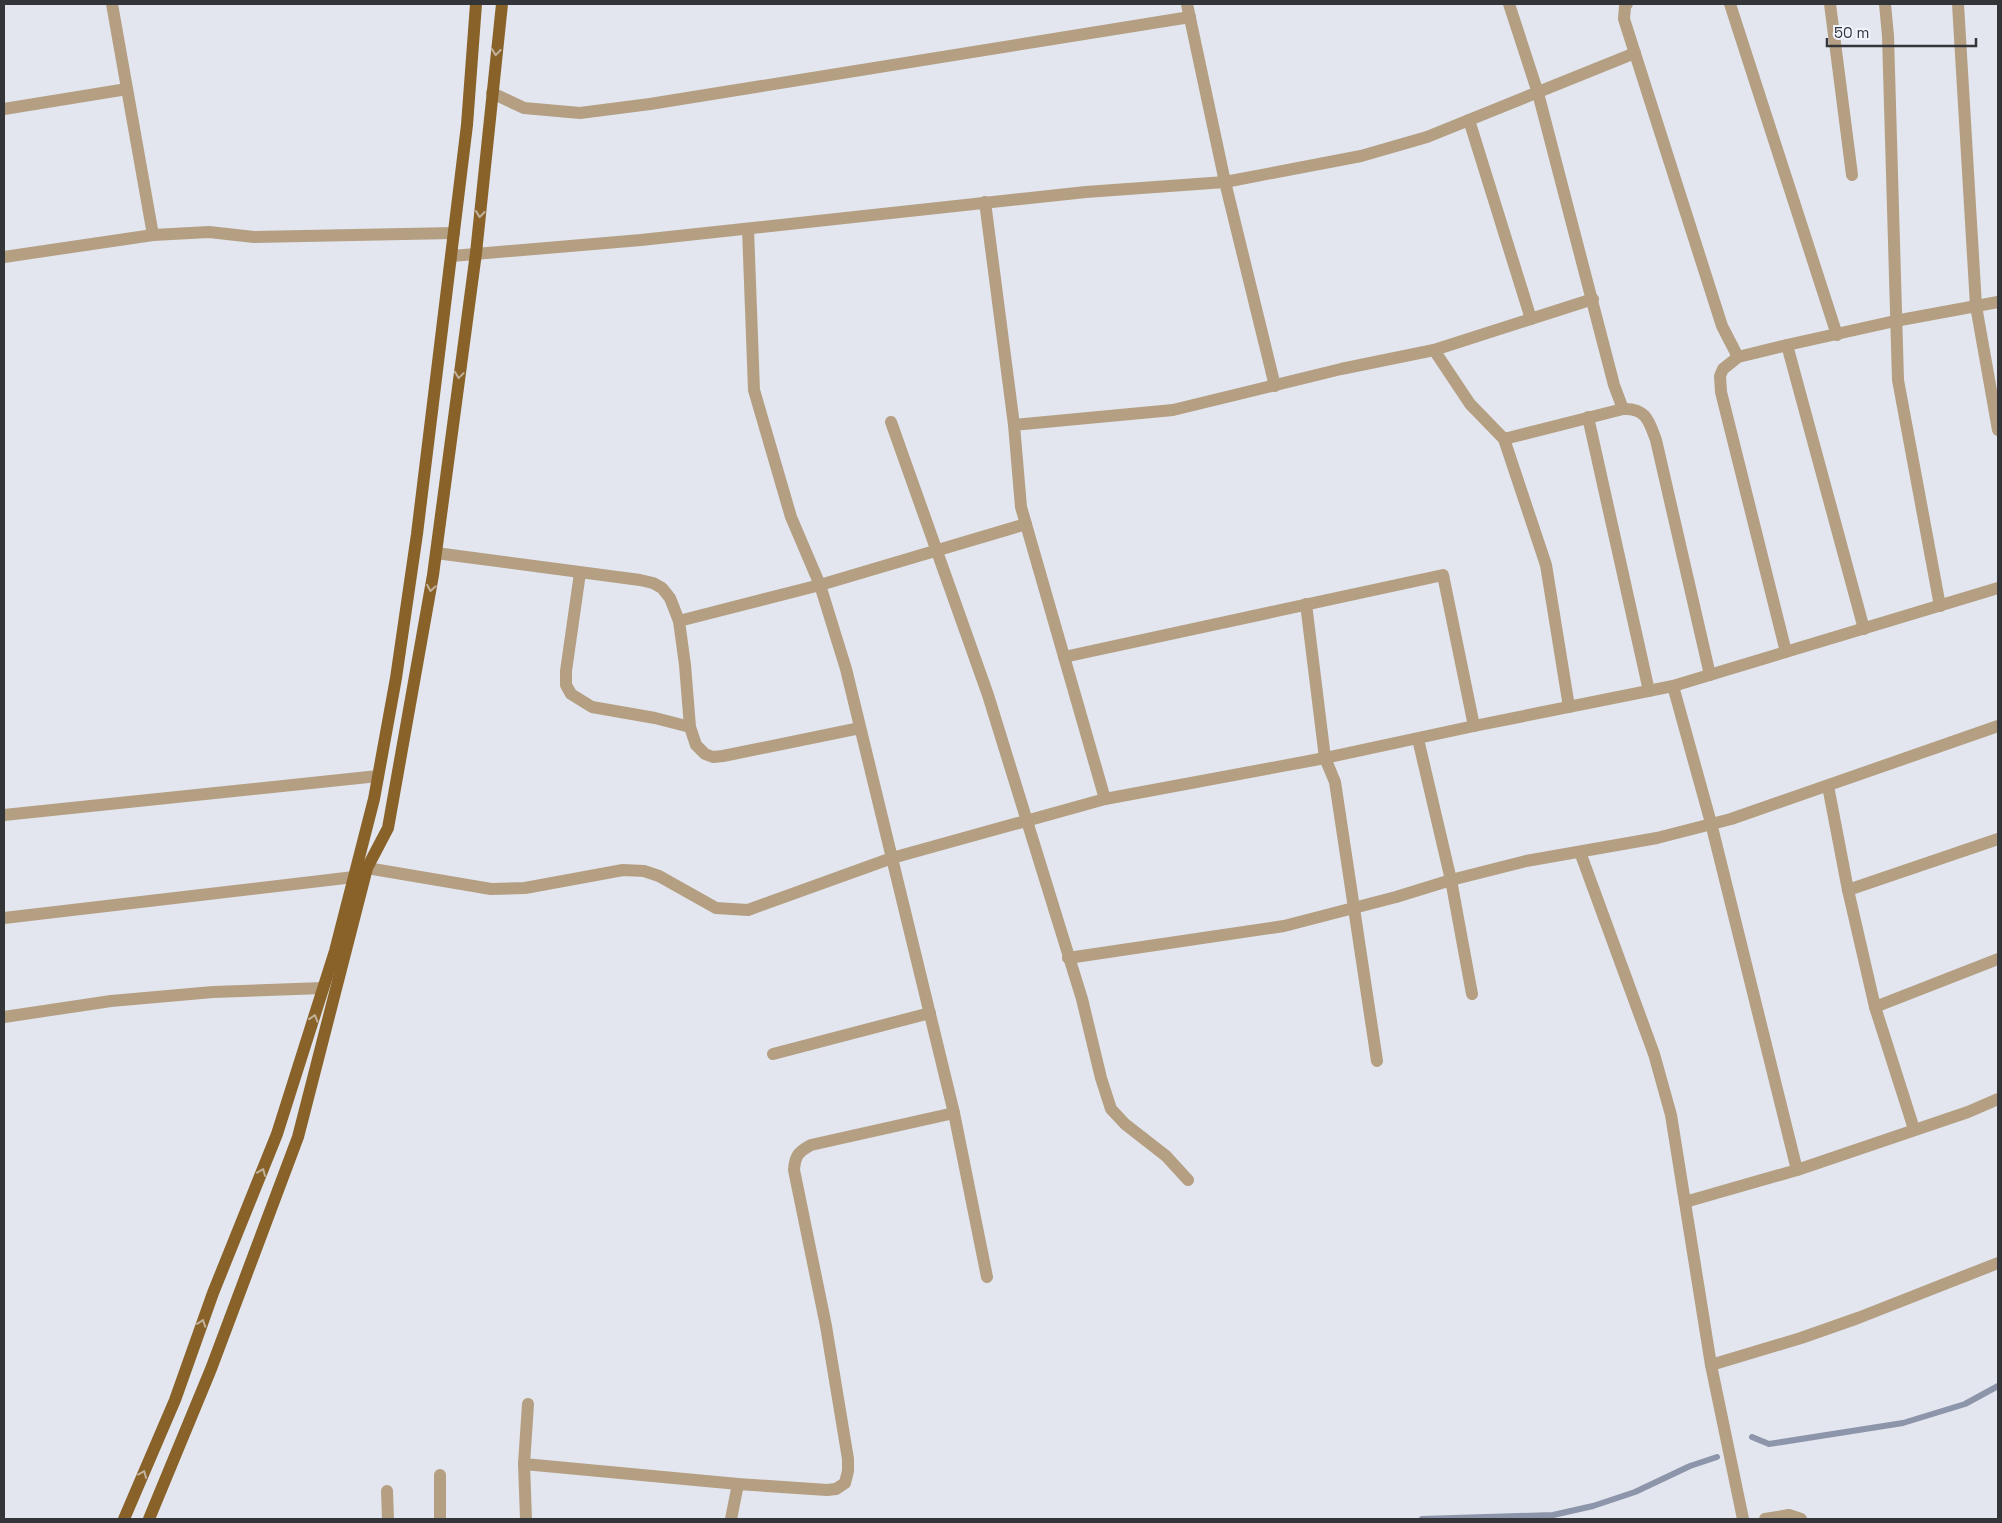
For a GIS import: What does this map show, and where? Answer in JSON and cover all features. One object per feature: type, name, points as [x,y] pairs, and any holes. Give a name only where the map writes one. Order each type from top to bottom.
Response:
[{"type":"main road","points":[[124,1519],[175,1400],[213,1293],[277,1134],[335,951],[378,776],[396,678],[417,534],[452,256],[466,125],[476,4]]},
{"type":"main road","points":[[149,1519],[211,1369],[298,1137],[367,868],[388,828],[436,553],[476,253],[502,4]]},
{"type":"street","points":[[112,4],[153,235]]},
{"type":"street","points":[[1186,4],[1225,182],[1275,386]]},
{"type":"street","points":[[1509,4],[1538,93],[1614,385],[1623,409]]},
{"type":"street","points":[[1627,4],[1625,6],[1624,19],[1722,326],[1738,358]]},
{"type":"street","points":[[1730,4],[1837,335]]},
{"type":"street","points":[[1830,4],[1852,174]]},
{"type":"street","points":[[1885,4],[1888,36],[1898,380],[1940,606]]},
{"type":"street","points":[[1958,4],[1976,306],[1998,430]]},
{"type":"street","points":[[492,93],[524,108],[580,113],[650,104],[1190,17]]},
{"type":"street","points":[[452,256],[631,241],[1086,192],[1225,182],[1362,156],[1427,137],[1635,53]]},
{"type":"street","points":[[4,109],[127,89]]},
{"type":"street","points":[[1469,120],[1531,319]]},
{"type":"street","points":[[985,202],[1014,425],[1022,507],[1105,799]]},
{"type":"street","points":[[748,229],[754,390],[791,517],[820,585],[846,669],[954,1113],[987,1277]]},
{"type":"street","points":[[4,257],[153,235],[209,232],[254,237],[454,233]]},
{"type":"street","points":[[1014,425],[1172,410],[1341,369],[1434,350],[1593,299]]},
{"type":"street","points":[[1786,652],[1721,392],[1720,376],[1723,369],[1738,358],[1787,344],[1837,335],[1895,320],[1998,302]]},
{"type":"street","points":[[1787,344],[1864,629]]},
{"type":"street","points":[[1434,350],[1470,404],[1494,426],[1504,439],[1546,565],[1569,707]]},
{"type":"street","points":[[1504,439],[1623,409],[1633,409],[1641,412],[1646,418],[1656,440],[1710,675]]},
{"type":"street","points":[[1588,418],[1649,691]]},
{"type":"street","points":[[891,422],[988,695],[1082,999],[1101,1078],[1111,1109],[1125,1124],[1166,1156],[1188,1180]]},
{"type":"street","points":[[678,621],[820,585],[1026,524]]},
{"type":"street","points":[[436,553],[653,583],[662,588],[670,598],[678,621],[685,665],[690,727],[696,745],[705,754],[713,757],[860,728]]},
{"type":"street","points":[[580,573],[566,671],[566,685],[570,694],[592,707],[655,718],[690,727]]},
{"type":"street","points":[[1064,657],[1443,575],[1474,726]]},
{"type":"street","points":[[367,868],[491,889],[525,888],[623,870],[635,870],[659,876],[716,908],[748,910],[892,858],[1105,799],[1326,758],[1674,686],[1998,588]]},
{"type":"street","points":[[1306,604],[1326,758],[1335,782],[1377,1061]]},
{"type":"street","points":[[1674,686],[1711,823],[1797,1170]]},
{"type":"street","points":[[1068,958],[1284,926],[1451,880],[1526,862],[1657,838],[1731,819],[1998,726]]},
{"type":"street","points":[[1418,739],[1451,880],[1472,994]]},
{"type":"street","points":[[4,816],[378,776]]},
{"type":"street","points":[[1828,786],[1848,890],[1875,1006],[1914,1129]]},
{"type":"street","points":[[1848,890],[1998,839]]},
{"type":"street","points":[[1580,852],[1654,1054],[1671,1115],[1711,1365],[1743,1519]]},
{"type":"street","points":[[4,918],[354,877]]},
{"type":"street","points":[[1875,1006],[1998,959]]},
{"type":"street","points":[[4,1017],[120,1001],[213,992],[323,988]]},
{"type":"street","points":[[773,1054],[930,1012]]},
{"type":"street","points":[[1685,1202],[1797,1170],[1968,1112],[1998,1099]]},
{"type":"street","points":[[524,1464],[738,1484],[826,1490],[836,1488],[845,1483],[848,1471],[848,1458],[828,1335],[794,1170],[794,1158],[799,1151],[811,1145],[954,1113]]},
{"type":"street","points":[[1711,1365],[1842,1324],[1998,1264]]},
{"type":"street","points":[[526,1519],[524,1464],[528,1404]]},
{"type":"street","points":[[440,1475],[440,1519]]},
{"type":"street","points":[[731,1519],[738,1484]]},
{"type":"street","points":[[387,1490],[388,1519]]},
{"type":"street","points":[[1765,1519],[1789,1515],[1801,1519]]},
{"type":"waterway","points":[[1752,1437],[1769,1444],[1903,1423],[1965,1404],[1998,1386]]},
{"type":"waterway","points":[[1422,1519],[1553,1515],[1593,1506],[1635,1492],[1690,1466],[1717,1457]]}]
